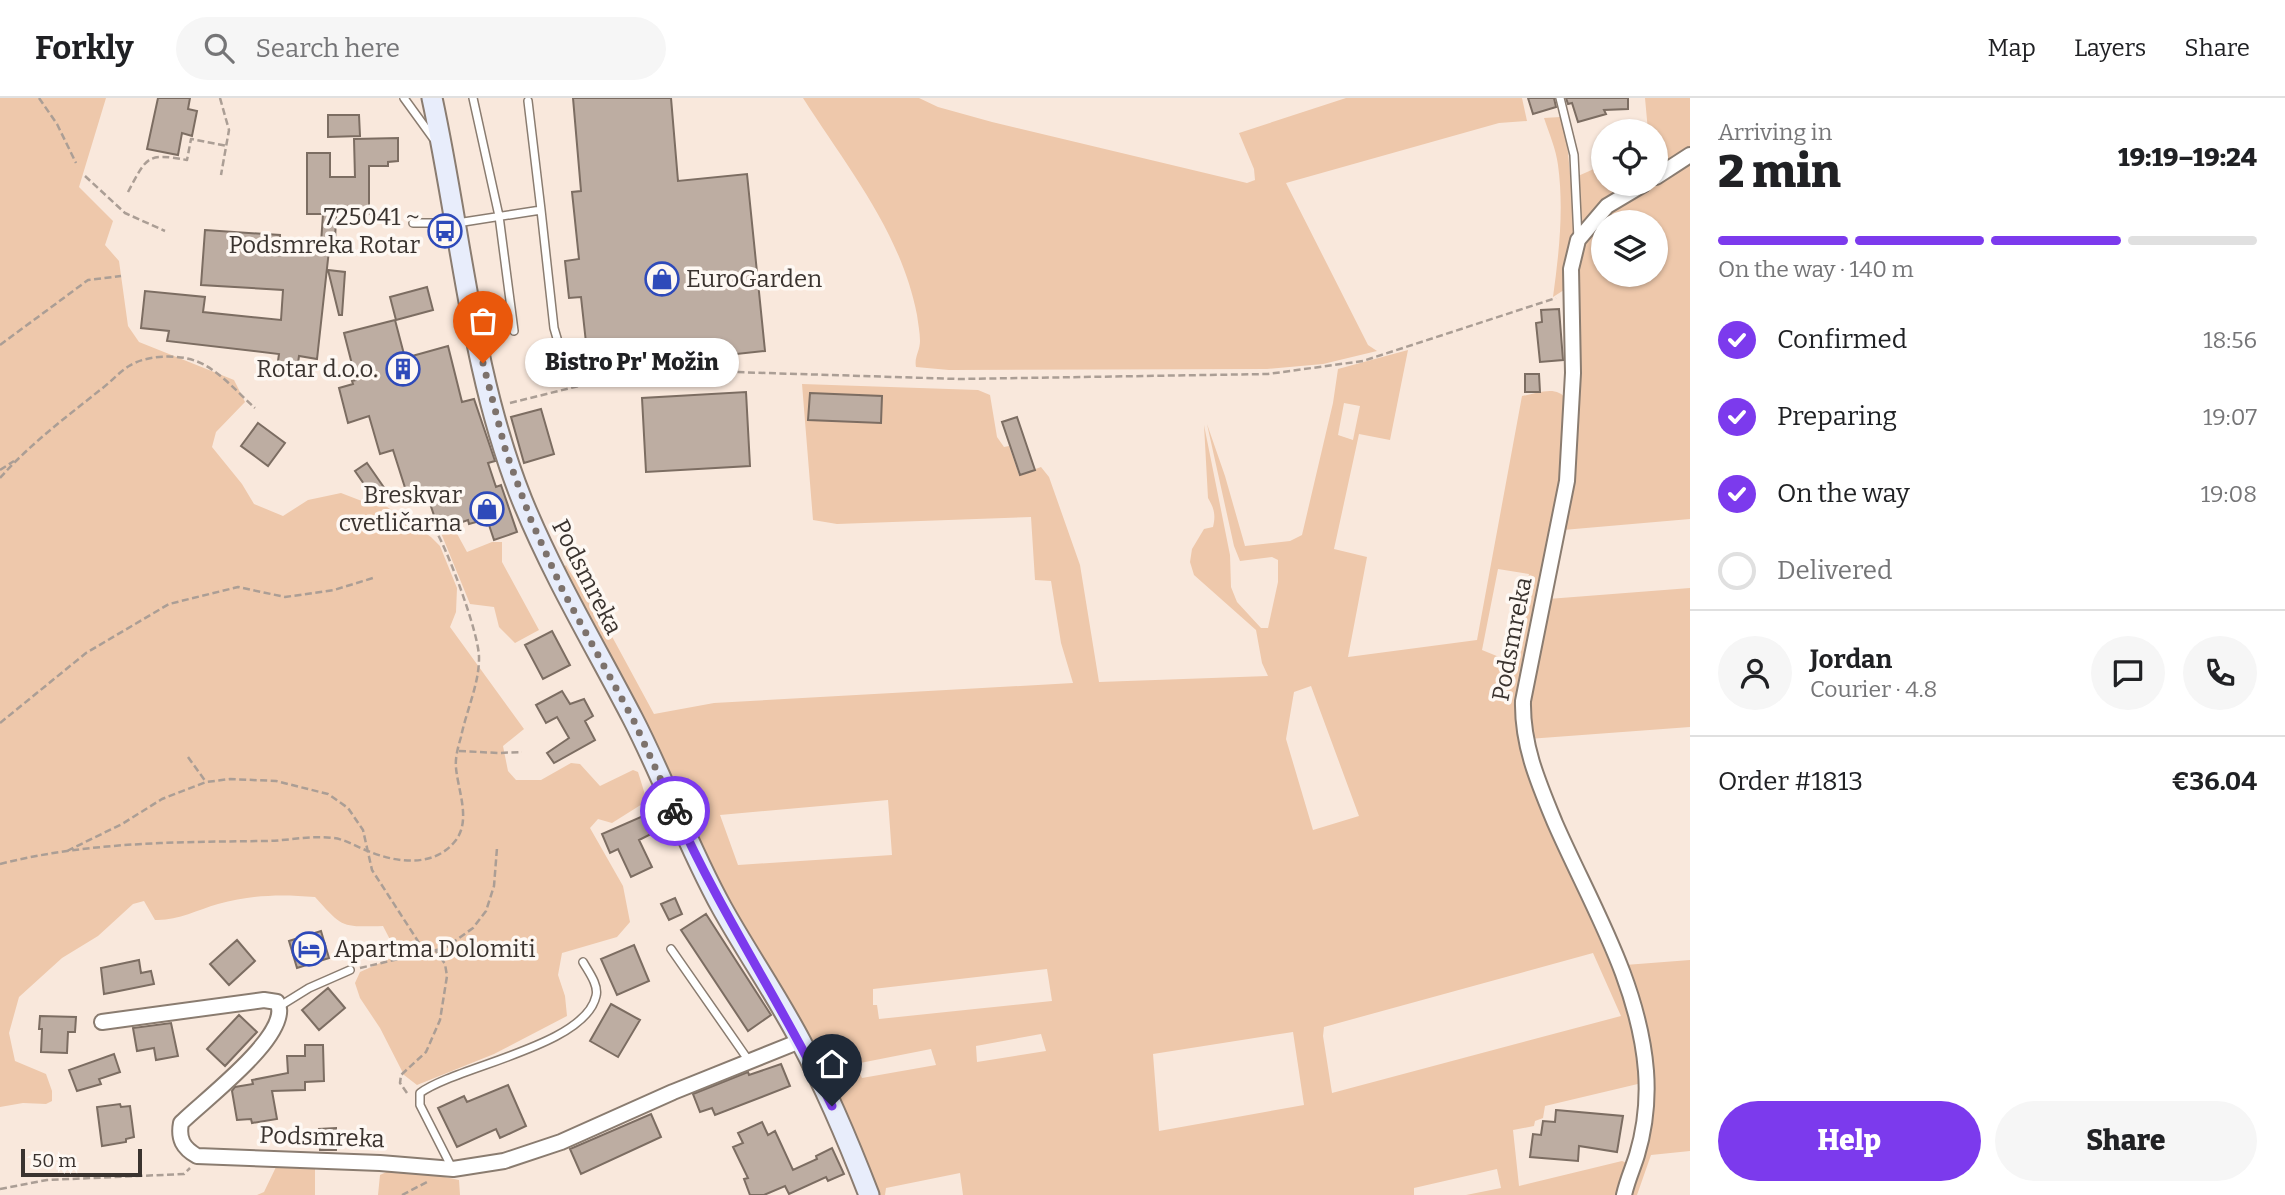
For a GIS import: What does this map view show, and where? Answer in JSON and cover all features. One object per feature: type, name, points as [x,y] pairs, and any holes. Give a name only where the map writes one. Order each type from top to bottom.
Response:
[{"type":"street","name":"Podsmreka","points":[[432,98],[478,341],[493,407],[522,498],[554,573],[634,721],[695,857],[721,907],[800,1041],[832,1106],[869,1195]]},
{"type":"street","points":[[1668,170],[1690,155]]},
{"type":"street","name":"Podsmreka","points":[[1624,196],[1607,206],[1578,240],[1571,269],[1573,373],[1567,481],[1526,681],[1523,721],[1529,756],[1542,793],[1609,940],[1630,993],[1642,1035],[1646,1113],[1638,1154],[1624,1195]]},
{"type":"street","points":[[102,1022],[272,999],[280,1006],[273,1028],[245,1067],[181,1123],[181,1142],[197,1156]]},
{"type":"street","name":"Podsmreka","points":[[197,1156],[380,1163],[453,1169],[504,1161],[561,1142],[800,1041]]},
{"type":"lane","points":[[404,98],[422,119],[444,156]]},
{"type":"lane","points":[[473,98],[499,216],[514,331]]},
{"type":"lane","points":[[1560,98],[1574,155],[1578,240]]},
{"type":"lane","points":[[528,101],[554,328],[561,352]]},
{"type":"lane","points":[[413,223],[457,223],[541,210]]},
{"type":"lane","points":[[671,949],[749,1062]]},
{"type":"lane","points":[[453,1169],[420,1105],[420,1093],[545,1042],[579,1020],[590,1010],[597,995],[583,962]]},
{"type":"lane","points":[[280,1006],[309,988],[350,970]]},
{"type":"path","points":[[39,98],[57,124],[76,163]]},
{"type":"path","points":[[220,98],[229,130],[221,175]]},
{"type":"path","points":[[128,192],[152,158],[158,155],[187,160],[191,139],[227,146]]},
{"type":"path","points":[[85,176],[125,213],[165,231]]},
{"type":"path","points":[[0,345],[88,281],[121,276]]},
{"type":"path","points":[[493,407],[624,375],[702,371],[959,379],[1268,374],[1363,361],[1570,293]]},
{"type":"path","points":[[0,470],[16,460],[128,366],[147,359],[166,357],[196,361],[223,379],[255,408]]},
{"type":"path","points":[[0,478],[16,460]]},
{"type":"path","points":[[0,864],[64,852],[146,843],[269,841],[308,836],[337,838],[402,861],[425,860],[456,841],[462,828],[463,812],[455,766],[457,750],[480,659],[463,597],[437,533]]},
{"type":"path","points":[[0,723],[86,653],[169,604],[238,587],[285,597],[334,590],[373,578]]},
{"type":"path","points":[[457,750],[522,752]]},
{"type":"path","points":[[188,757],[206,782]]},
{"type":"path","points":[[64,852],[122,824],[162,800],[206,782],[230,779],[276,781],[328,794],[348,808],[363,831],[365,850],[372,870],[425,952]]},
{"type":"path","points":[[350,970],[436,951],[463,937],[486,911],[494,887],[497,848]]},
{"type":"path","points":[[420,1105],[400,1083],[401,1075],[426,1052],[440,1020],[447,976],[436,951]]},
{"type":"path","points":[[0,1189],[47,1180],[184,1174],[197,1156]]},
{"type":"path","points":[[402,1195],[415,1188]]},
{"type":"shaded area","points":[[0,98],[106,98],[79,187],[113,221],[105,245],[119,261],[128,326],[139,342],[234,380],[245,402],[216,432],[212,447],[242,484],[254,504],[283,516],[308,500],[341,493],[367,503],[377,500],[440,546],[457,588],[456,612],[450,627],[524,729],[503,746],[508,771],[516,780],[541,780],[571,763],[580,764],[600,786],[633,770],[638,772],[647,801],[612,823],[598,819],[590,828],[623,886],[630,922],[617,937],[562,953],[558,975],[565,996],[567,1016],[494,1054],[417,1085],[404,1075],[380,1028],[360,998],[355,983],[360,972],[398,955],[383,926],[344,923],[315,897],[254,897],[163,920],[155,920],[144,901],[133,904],[98,936],[62,958],[19,997],[9,1033],[15,1061],[46,1074],[52,1091],[52,1101],[46,1104],[23,1103],[0,1107]]},
{"type":"shaded area","points":[[803,98],[919,98],[938,107],[992,122],[1247,183],[1255,180],[1254,169],[1239,133],[1346,98],[1522,98],[1527,121],[1499,123],[1286,183],[1368,345],[1377,351],[1323,364],[1267,369],[949,370],[916,367],[920,341],[917,315],[899,256],[870,201]]},
{"type":"shaded area","points":[[1645,98],[1690,98],[1690,150],[1668,165],[1668,119],[1647,119]]},
{"type":"shaded area","points":[[1560,117],[1566,132],[1575,239],[1566,265],[1564,290],[1553,297],[1561,198],[1557,159],[1544,118]]},
{"type":"shaded area","points":[[1690,162],[1690,519],[1563,530],[1574,288],[1582,242],[1591,232],[1591,287],[1668,287],[1668,210],[1611,210],[1633,196],[1668,196],[1668,175]]},
{"type":"shaded area","points":[[1591,170],[1591,196],[1621,196],[1603,210],[1591,210],[1591,219],[1582,226],[1578,176]]},
{"type":"shaded area","points":[[1408,350],[1390,440],[1359,434],[1334,549],[1367,557],[1348,657],[1477,640],[1522,396],[1552,391],[1563,395],[1567,400],[1562,469],[1518,691],[1517,709],[1564,858],[1626,1000],[1639,1048],[1642,1083],[1545,1106],[1543,1118],[1535,1121],[1534,1126],[1513,1130],[1519,1186],[1622,1161],[1627,1163],[1619,1195],[1466,1195],[1501,1188],[1497,1169],[1414,1188],[1414,1195],[963,1195],[960,1173],[886,1188],[885,1195],[879,1195],[716,883],[563,568],[566,565],[602,618],[654,714],[714,703],[1073,683],[1061,643],[1051,581],[1035,580],[1031,517],[837,524],[813,520],[802,384],[978,390],[990,395],[997,437],[1004,447],[1009,446],[1019,475],[1041,467],[1049,477],[1080,565],[1099,682],[1268,676],[1262,663],[1256,630],[1194,575],[1190,562],[1192,549],[1204,529],[1213,527],[1214,519],[1208,498],[1204,425],[1230,555],[1231,587],[1237,602],[1261,628],[1268,628],[1278,582],[1278,560],[1272,557],[1240,561],[1234,546],[1207,424],[1245,546],[1290,541],[1302,535],[1333,403],[1338,369]],"holes":[[[1344,403],[1360,406],[1353,440],[1338,435]],[[1498,569],[1529,574],[1514,654],[1509,661],[1482,650]],[[1311,686],[1359,816],[1313,830],[1286,739],[1294,692]],[[888,800],[892,855],[738,865],[720,815]],[[1593,953],[1621,1016],[1332,1093],[1324,1027]],[[1047,969],[1052,1001],[879,1019],[877,1005],[873,1005],[873,989]],[[1293,1032],[1304,1105],[1159,1131],[1153,1054]],[[1041,1034],[1046,1051],[977,1062],[976,1046]],[[931,1049],[936,1065],[862,1078],[855,1064]]]},
{"type":"shaded area","points":[[455,530],[467,552],[492,542],[502,542],[502,562],[539,630],[515,643],[499,627],[494,607],[470,604],[441,533]]},
{"type":"shaded area","points":[[1690,588],[1690,727],[1528,739],[1526,716],[1548,599]]},
{"type":"shaded area","points":[[1690,960],[1690,1151],[1651,1155],[1637,1195],[1628,1195],[1647,1123],[1625,965]]},
{"type":"shaded area","points":[[276,1167],[315,1168],[315,1195],[257,1195],[264,1192]]},
{"type":"shaded area","points":[[397,1167],[459,1180],[460,1195],[378,1195],[380,1175]]},
{"type":"building","points":[[158,98],[190,98],[188,109],[197,111],[192,136],[182,133],[178,155],[147,149]]},
{"type":"building","name":"EuroGarden","points":[[573,98],[671,98],[678,181],[747,174],[765,351],[589,370],[581,297],[569,298],[565,261],[579,259],[572,192],[581,191]]},
{"type":"building","points":[[1528,98],[1554,98],[1556,107],[1533,114]]},
{"type":"building","points":[[1566,98],[1628,98],[1628,109],[1604,110],[1606,114],[1578,122],[1572,103],[1568,104]]},
{"type":"building","points":[[328,115],[359,115],[360,136],[328,137]]},
{"type":"building","points":[[398,138],[398,161],[388,162],[388,166],[369,166],[369,214],[336,214],[335,244],[321,243],[323,214],[307,214],[307,153],[330,153],[330,177],[355,177],[354,139]]},
{"type":"building","points":[[205,230],[280,235],[280,246],[329,250],[317,359],[299,356],[296,377],[276,375],[279,354],[167,341],[169,331],[141,328],[145,291],[205,297],[203,312],[281,320],[283,290],[201,285]]},
{"type":"building","points":[[328,270],[345,272],[342,315],[339,315]]},
{"type":"building","points":[[427,287],[433,310],[396,320],[390,297]]},
{"type":"building","points":[[1559,309],[1563,360],[1540,362],[1536,323],[1542,322],[1541,310]]},
{"type":"building","points":[[395,320],[405,358],[448,346],[462,402],[474,399],[495,461],[488,463],[496,487],[501,485],[517,532],[494,540],[487,519],[469,524],[468,520],[439,530],[426,492],[408,497],[393,450],[380,454],[369,416],[348,423],[339,388],[353,384],[352,381],[356,380],[344,333]]},
{"type":"building","points":[[1525,374],[1539,374],[1540,392],[1525,392]]},
{"type":"building","points":[[746,392],[750,466],[646,472],[642,398]]},
{"type":"building","points":[[810,393],[882,396],[881,423],[808,420]]},
{"type":"building","points":[[541,409],[554,454],[524,463],[511,417]]},
{"type":"building","points":[[1017,417],[1035,470],[1020,475],[1002,422]]},
{"type":"building","points":[[258,423],[285,443],[268,466],[241,446]]},
{"type":"building","points":[[367,463],[385,489],[373,497],[355,471]]},
{"type":"building","points":[[552,631],[570,665],[543,679],[525,645]]},
{"type":"building","points":[[562,691],[570,704],[584,699],[593,716],[585,721],[595,740],[554,763],[547,753],[569,738],[557,717],[546,723],[536,705]]},
{"type":"building","points":[[643,816],[651,834],[639,840],[652,867],[631,877],[618,849],[610,853],[602,834]]},
{"type":"building","points":[[675,898],[682,914],[669,920],[661,904]]},
{"type":"building","points":[[706,914],[771,1015],[748,1031],[681,930]]},
{"type":"building","name":"Apartma Dolomiti","points":[[321,931],[329,958],[297,968],[289,941]]},
{"type":"building","points":[[237,940],[255,961],[229,985],[210,964]]},
{"type":"building","points":[[634,945],[649,981],[617,995],[601,959]]},
{"type":"building","points":[[139,960],[141,973],[151,971],[154,984],[104,994],[101,968]]},
{"type":"building","points":[[328,988],[345,1008],[319,1030],[302,1010]]},
{"type":"building","points":[[611,1004],[640,1020],[618,1057],[590,1041]]},
{"type":"building","points":[[239,1015],[257,1032],[225,1066],[207,1049]]},
{"type":"building","points":[[40,1016],[76,1017],[75,1032],[68,1032],[67,1053],[41,1052]]},
{"type":"building","points":[[171,1023],[178,1056],[156,1060],[154,1048],[137,1051],[133,1028]]},
{"type":"building","points":[[305,1045],[323,1045],[324,1081],[305,1082],[305,1090],[272,1091],[277,1119],[252,1123],[251,1119],[237,1120],[232,1091],[235,1087],[253,1084],[252,1080],[288,1073],[287,1056],[305,1056]]},
{"type":"building","points":[[114,1054],[120,1072],[99,1079],[101,1084],[77,1091],[69,1070]]},
{"type":"building","points":[[781,1064],[790,1086],[715,1115],[712,1108],[700,1112],[693,1094],[748,1072],[749,1075]]},
{"type":"building","points":[[508,1085],[526,1126],[500,1138],[496,1129],[457,1147],[438,1108],[464,1096],[467,1102]]},
{"type":"building","points":[[120,1104],[121,1107],[130,1106],[134,1137],[126,1139],[126,1142],[102,1146],[97,1107]]},
{"type":"building","points":[[1556,1110],[1623,1116],[1617,1152],[1579,1146],[1578,1161],[1530,1157],[1533,1134],[1541,1135],[1543,1121],[1555,1122]]},
{"type":"building","points":[[651,1114],[661,1137],[581,1174],[570,1149]]},
{"type":"building","points":[[762,1122],[768,1135],[775,1131],[793,1170],[817,1159],[816,1156],[832,1148],[844,1174],[828,1181],[826,1177],[789,1194],[785,1186],[764,1195],[750,1195],[744,1179],[748,1178],[733,1147],[743,1143],[738,1133]]},
{"type":"building","points":[[336,1128],[336,1150],[320,1150],[319,1129]]},
{"type":"way so far","points":[[483,363],[506,452],[531,520],[563,591],[634,721],[675,811]]},
{"type":"place","name":"725041 ~ Podsmreka Rotar","points":[[445,231]]},
{"type":"place","name":"EuroGarden","points":[[662,279]]},
{"type":"place","name":"Bistro Pr' Možin","points":[[483,363]]},
{"type":"place","name":"Rotar d.o.o.","points":[[403,369]]},
{"type":"place","name":"Breskvar cvetličarna","points":[[487,509]]},
{"type":"place","name":"Apartma Dolomiti","points":[[309,949]]},
{"type":"route","points":[[675,811],[721,907],[800,1041],[832,1106]]}]
